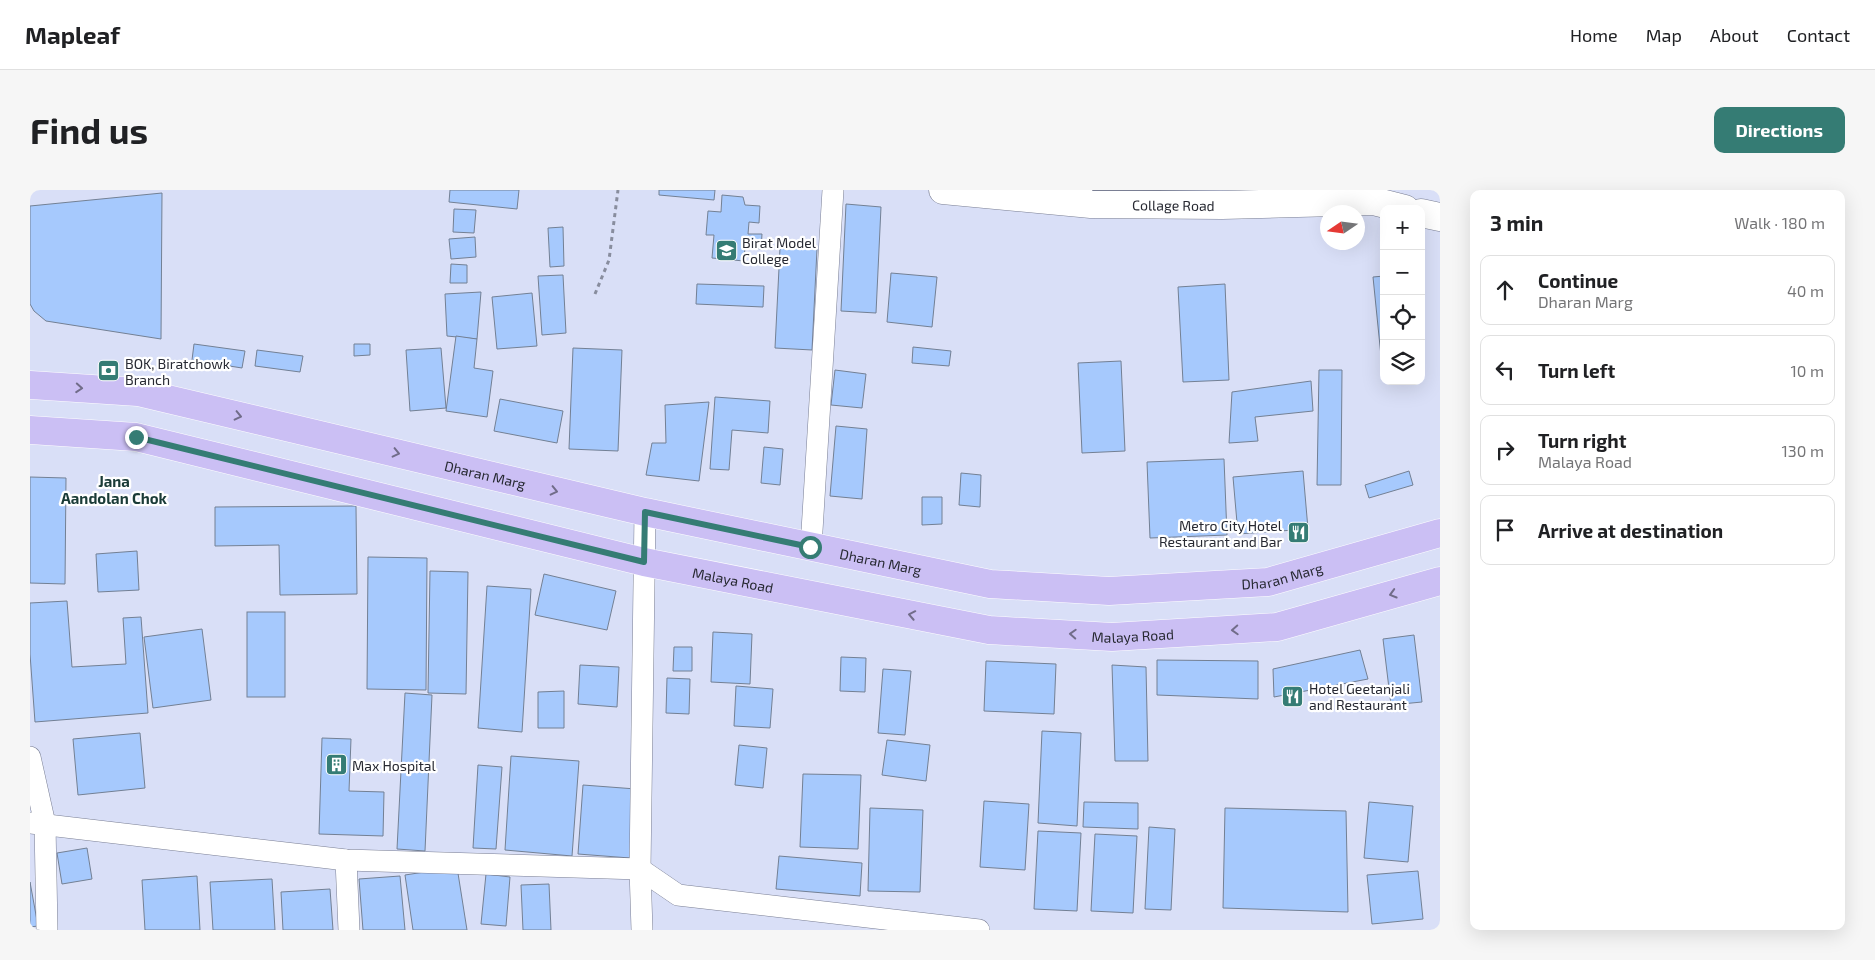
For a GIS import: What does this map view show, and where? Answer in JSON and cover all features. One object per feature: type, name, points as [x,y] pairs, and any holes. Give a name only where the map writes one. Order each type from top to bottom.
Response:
[{"type":"main road","name":"Dharan Marg","points":[[30,385],[138,392],[645,512],[990,584],[1108,591],[1268,582],[1440,533]]},
{"type":"main road","name":"Malaya Road","points":[[30,430],[136,437],[644,562],[989,630],[1112,636],[1277,627],[1440,581]]},
{"type":"street","points":[[810,547],[833,190]]},
{"type":"street","name":"Collage Road","points":[[943,190],[1222,205],[1371,196],[1394,205]]},
{"type":"street","points":[[1425,214],[1440,217]]},
{"type":"street","points":[[642,930],[640,869],[645,512]]},
{"type":"street","points":[[30,757],[38,823],[47,930]]},
{"type":"street","points":[[38,823],[346,860],[640,869],[678,895],[979,930]]},
{"type":"street","points":[[346,860],[349,930]]},
{"type":"path","points":[[595,294],[609,260],[618,190]]},
{"type":"building","points":[[450,190],[519,190],[517,209],[449,202]]},
{"type":"building","points":[[659,190],[715,190],[714,200],[659,195]]},
{"type":"building","points":[[162,193],[161,339],[46,321],[34,311],[30,304],[30,206]]},
{"type":"building","points":[[722,195],[743,197],[745,205],[760,206],[759,223],[749,222],[748,234],[762,234],[761,249],[745,247],[744,261],[712,258],[714,235],[706,235],[708,211],[721,212]]},
{"type":"building","points":[[846,204],[881,207],[876,313],[841,311]]},
{"type":"building","points":[[454,209],[476,210],[474,233],[453,232]]},
{"type":"building","points":[[563,227],[564,266],[550,267],[548,228]]},
{"type":"building","points":[[475,237],[476,257],[451,259],[449,239]]},
{"type":"building","points":[[780,248],[817,249],[812,350],[775,348]]},
{"type":"building","points":[[451,264],[467,265],[467,283],[450,283]]},
{"type":"building","points":[[891,273],[937,277],[932,327],[887,322]]},
{"type":"building","points":[[563,275],[566,333],[542,335],[538,276]]},
{"type":"building","points":[[1380,276],[1380,346],[1373,277]]},
{"type":"building","points":[[697,284],[764,286],[763,307],[696,304]]},
{"type":"building","points":[[1225,284],[1229,380],[1183,382],[1178,287]]},
{"type":"building","points":[[481,292],[477,339],[447,336],[445,294]]},
{"type":"building","points":[[532,293],[537,346],[497,349],[492,297]]},
{"type":"building","points":[[456,336],[477,339],[474,368],[493,371],[487,417],[446,411]]},
{"type":"building","points":[[194,344],[245,351],[242,368],[192,360]]},
{"type":"building","points":[[354,344],[370,344],[370,355],[354,356]]},
{"type":"building","points":[[913,347],[951,351],[949,366],[912,363]]},
{"type":"building","points":[[441,348],[446,408],[410,411],[406,350]]},
{"type":"building","points":[[573,348],[622,350],[618,451],[569,449]]},
{"type":"building","points":[[257,350],[303,356],[300,372],[255,366]]},
{"type":"building","points":[[1121,361],[1125,451],[1082,453],[1078,363]]},
{"type":"building","points":[[835,370],[866,374],[862,408],[831,405]]},
{"type":"building","points":[[1319,370],[1342,370],[1341,485],[1317,485]]},
{"type":"building","points":[[1311,381],[1313,411],[1255,417],[1258,441],[1229,443],[1232,392]]},
{"type":"building","points":[[715,397],[770,401],[768,433],[732,430],[729,470],[710,469]]},
{"type":"building","points":[[500,399],[563,411],[557,443],[494,431]]},
{"type":"building","points":[[709,402],[699,481],[646,475],[652,443],[666,443],[665,405]]},
{"type":"building","points":[[836,426],[867,429],[862,499],[830,496]]},
{"type":"building","points":[[764,447],[783,449],[780,485],[761,483]]},
{"type":"building","points":[[1224,459],[1227,535],[1150,538],[1147,462]]},
{"type":"building","points":[[1303,471],[1308,529],[1238,534],[1233,477]]},
{"type":"building","points":[[1409,471],[1413,485],[1369,498],[1365,485]]},
{"type":"building","points":[[961,473],[981,475],[980,507],[959,505]]},
{"type":"building","points":[[30,477],[66,478],[65,584],[30,583]]},
{"type":"building","points":[[922,497],[942,497],[942,524],[922,525]]},
{"type":"building","points":[[356,506],[357,594],[280,595],[279,545],[215,546],[215,507]]},
{"type":"building","points":[[137,551],[139,590],[98,592],[96,554]]},
{"type":"building","points":[[368,557],[427,558],[426,690],[367,689]]},
{"type":"building","points":[[430,571],[468,572],[466,694],[428,693]]},
{"type":"building","points":[[544,574],[616,591],[607,630],[535,615]]},
{"type":"building","points":[[487,586],[531,589],[522,732],[478,728]]},
{"type":"building","points":[[67,601],[72,667],[126,664],[123,618],[141,617],[148,713],[35,722],[30,654],[30,603]]},
{"type":"building","points":[[247,612],[285,612],[285,697],[247,697]]},
{"type":"building","points":[[202,629],[211,700],[153,708],[144,637]]},
{"type":"building","points":[[713,632],[752,634],[750,684],[711,682]]},
{"type":"building","points":[[1414,635],[1422,702],[1391,705],[1383,639]]},
{"type":"building","points":[[674,647],[692,647],[692,671],[673,671]]},
{"type":"building","points":[[1360,650],[1368,679],[1274,697],[1273,669]]},
{"type":"building","points":[[841,657],[866,658],[865,692],[840,691]]},
{"type":"building","points":[[1157,660],[1258,661],[1258,699],[1157,695]]},
{"type":"building","points":[[986,661],[1056,664],[1054,714],[984,711]]},
{"type":"building","points":[[580,665],[619,667],[617,707],[578,704]]},
{"type":"building","points":[[1112,665],[1146,667],[1148,761],[1115,761]]},
{"type":"building","points":[[883,669],[911,671],[905,735],[878,733]]},
{"type":"building","points":[[667,678],[690,679],[689,714],[666,713]]},
{"type":"building","points":[[736,686],[773,689],[770,728],[734,726]]},
{"type":"building","points":[[564,691],[564,728],[538,728],[538,692]]},
{"type":"building","points":[[405,693],[432,695],[425,851],[397,849]]},
{"type":"building","points":[[1042,731],[1081,733],[1077,826],[1038,823]]},
{"type":"building","points":[[140,733],[145,788],[78,795],[73,739]]},
{"type":"building","name":"Max Hospital","points":[[322,738],[351,739],[349,791],[384,792],[383,836],[319,834]]},
{"type":"building","points":[[887,740],[930,745],[926,781],[882,775]]},
{"type":"building","points":[[739,745],[767,748],[763,788],[735,785]]},
{"type":"building","points":[[511,756],[579,761],[572,856],[505,850]]},
{"type":"building","points":[[478,765],[502,767],[496,849],[473,848]]},
{"type":"building","points":[[803,774],[861,775],[858,849],[800,847]]},
{"type":"building","points":[[583,785],[636,789],[630,858],[578,854]]},
{"type":"building","points":[[984,801],[1029,804],[1025,870],[980,867]]},
{"type":"building","points":[[1084,802],[1138,803],[1138,829],[1083,827]]},
{"type":"building","points":[[1369,802],[1413,806],[1408,862],[1364,858]]},
{"type":"building","points":[[870,808],[923,810],[920,892],[868,891]]},
{"type":"building","points":[[1225,808],[1346,811],[1348,912],[1223,908]]},
{"type":"building","points":[[1149,827],[1175,829],[1171,910],[1145,909]]},
{"type":"building","points":[[1038,831],[1081,833],[1077,911],[1034,909]]},
{"type":"building","points":[[1095,834],[1137,836],[1133,913],[1091,911]]},
{"type":"building","points":[[87,848],[92,879],[62,884],[57,853]]},
{"type":"building","points":[[779,856],[862,863],[860,896],[776,889]]},
{"type":"building","points":[[457,867],[467,930],[413,930],[405,875]]},
{"type":"building","points":[[1418,871],[1423,919],[1372,924],[1367,875]]},
{"type":"building","points":[[486,874],[510,877],[506,926],[481,924]]},
{"type":"building","points":[[197,876],[200,930],[145,930],[142,880]]},
{"type":"building","points":[[400,876],[405,930],[363,930],[359,879]]},
{"type":"building","points":[[272,879],[275,930],[213,930],[210,882]]},
{"type":"building","points":[[30,882],[38,926],[30,927]]},
{"type":"building","points":[[549,884],[551,930],[523,930],[521,885]]},
{"type":"building","points":[[330,889],[333,930],[283,930],[281,892]]},
{"type":"place","name":"Birat Model College","points":[[726,250]]},
{"type":"place","name":"BOK, Biratchowk Branch","points":[[109,371]]},
{"type":"place","name":"Metro City Hotel Restaurant and Bar","points":[[1298,533]]},
{"type":"place","name":"Hotel Geetanjali and Restaurant","points":[[1293,696]]},
{"type":"place","name":"Max Hospital","points":[[336,765]]},
{"type":"district","name":"Jana Aandolan Chok","points":[[114,490]]},
{"type":"route","points":[[136,437],[644,562],[645,512],[810,547]]}]
